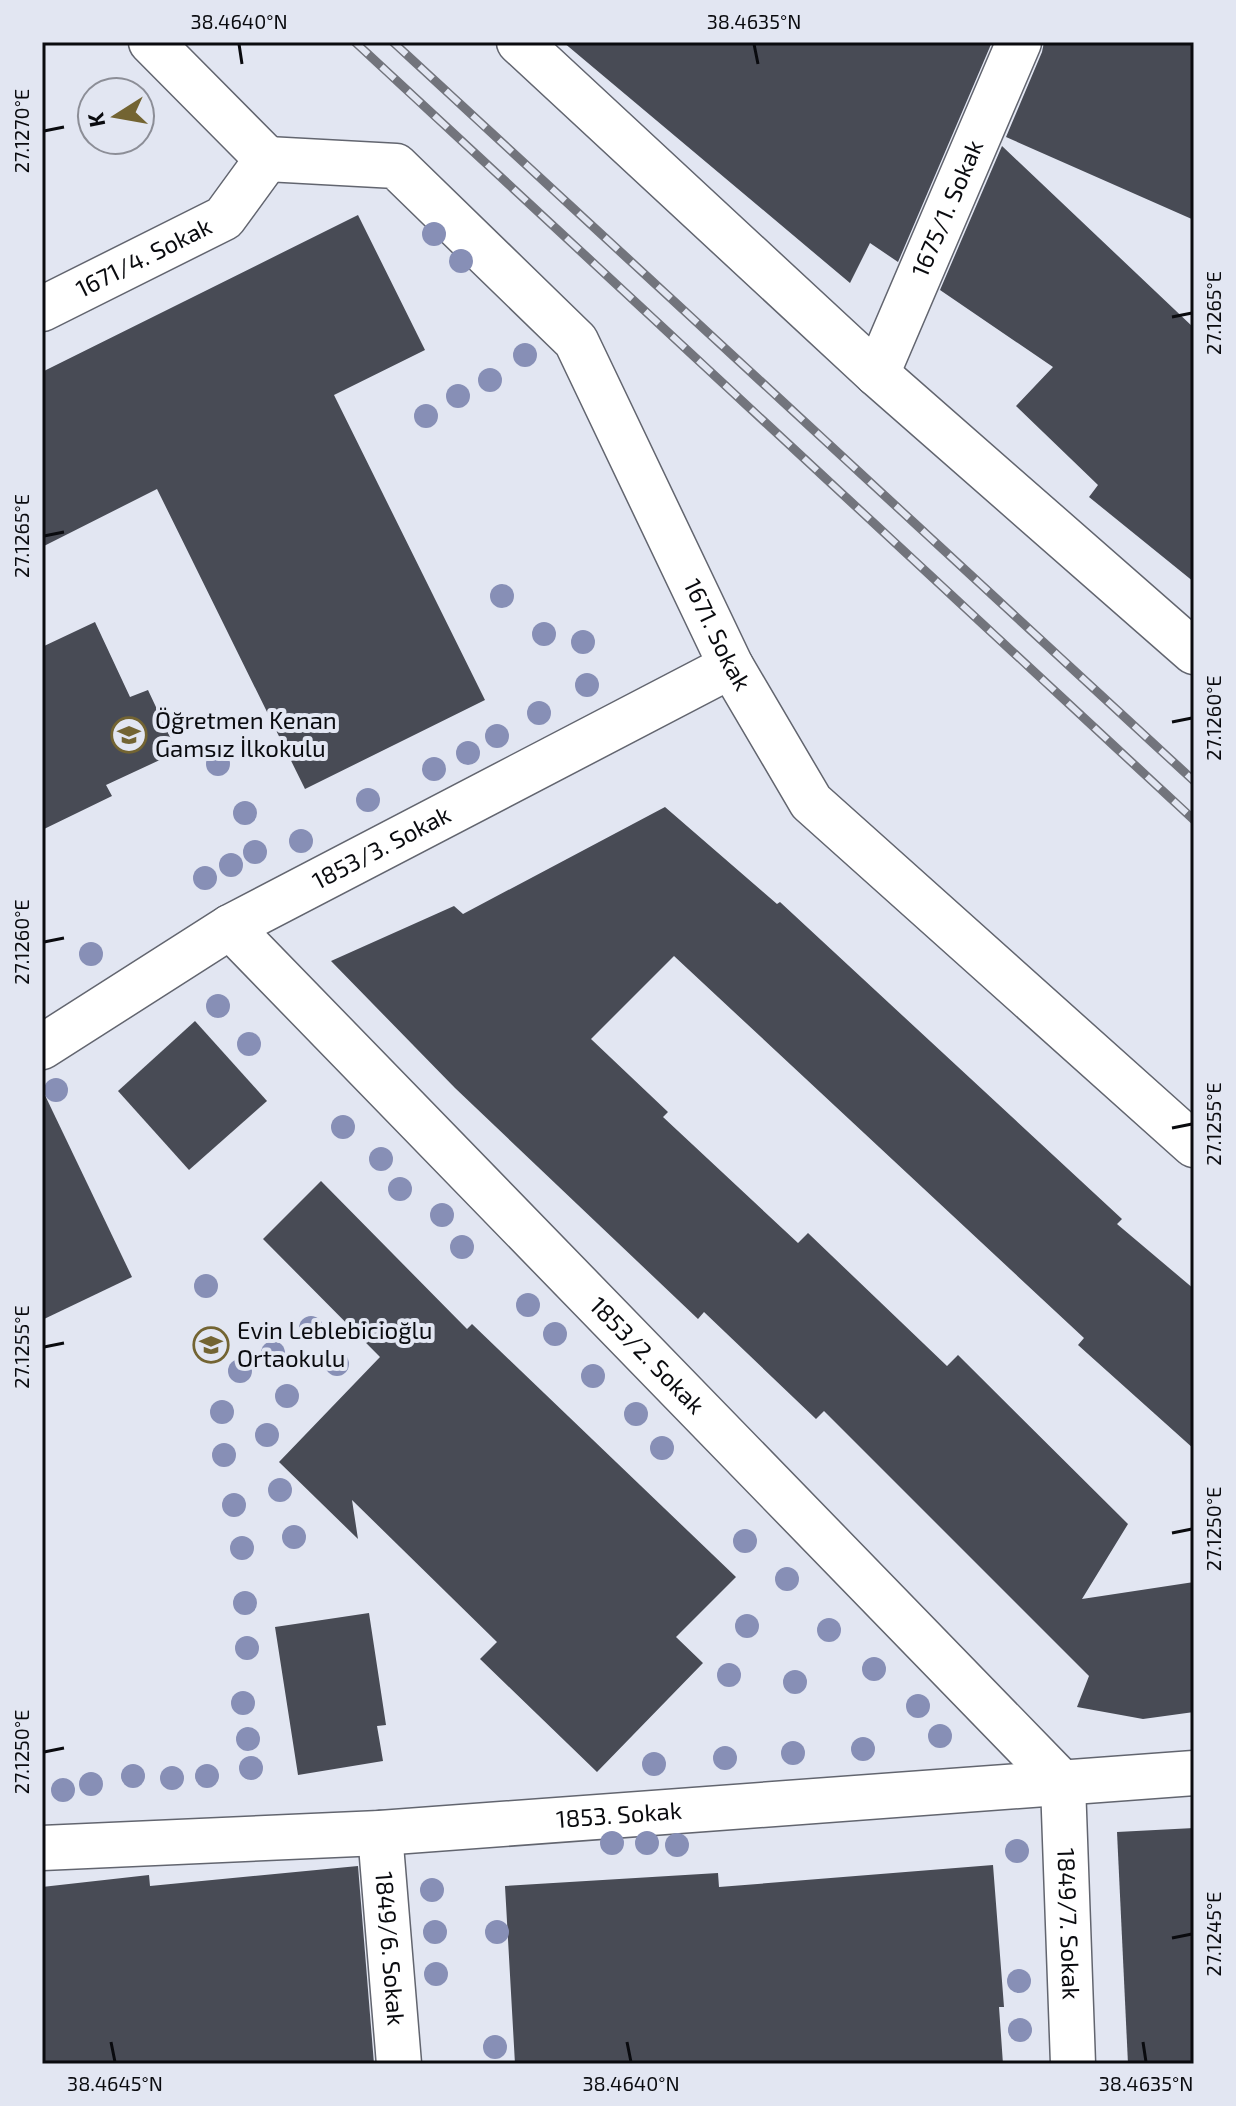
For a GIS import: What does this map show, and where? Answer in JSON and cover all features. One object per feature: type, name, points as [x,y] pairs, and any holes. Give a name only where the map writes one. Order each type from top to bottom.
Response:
[{"type":"street","points":[[151,42],[267,159]]},
{"type":"street","points":[[519,42],[877,374],[1194,652]]},
{"type":"street","name":"1675/1. Sokak","points":[[877,374],[1019,42]]},
{"type":"street","name":"1671/4. Sokak","points":[[42,309],[224,218],[267,159]]},
{"type":"street","name":"1671. Sokak","points":[[267,159],[396,166],[576,341],[731,666],[811,802],[1194,1145]]},
{"type":"street","name":"1853/3. Sokak","points":[[42,1047],[230,927],[731,666]]},
{"type":"street","name":"1853/2. Sokak","points":[[230,927],[1063,1784]]},
{"type":"street","name":"1853. Sokak","points":[[42,1848],[380,1833],[1194,1773]]},
{"type":"street","name":"1849/7. Sokak","points":[[1063,1784],[1073,2064]]},
{"type":"street","name":"1849/6. Sokak","points":[[380,1833],[399,2064]]},
{"type":"building","points":[[563,42],[992,42],[898,262],[870,243],[850,283]]},
{"type":"building","points":[[1044,42],[1194,42],[1194,220],[1006,137]]},
{"type":"building","points":[[1002,146],[1194,328],[1194,582],[1089,497],[1098,485],[1016,406],[1053,367],[940,290]]},
{"type":"building","points":[[358,215],[425,350],[334,395],[485,700],[305,789],[157,489],[42,547],[42,372]]},
{"type":"building","points":[[95,622],[130,697],[148,690],[177,752],[106,785],[112,796],[42,830],[42,647]]},
{"type":"building","points":[[665,807],[777,904],[780,902],[1122,1219],[1117,1224],[1194,1289],[1194,1449],[1078,1345],[1084,1338],[674,956],[591,1039],[668,1112],[663,1117],[798,1243],[808,1233],[947,1366],[958,1355],[1128,1524],[1082,1599],[1194,1582],[1194,1712],[1143,1719],[1077,1707],[1089,1676],[824,1411],[816,1419],[704,1312],[698,1319],[455,1088],[331,961],[454,906],[463,914]]},
{"type":"building","points":[[195,1021],[267,1101],[189,1170],[118,1091]]},
{"type":"building","points":[[42,1089],[132,1277],[42,1320]]},
{"type":"building","points":[[321,1181],[467,1329],[472,1324],[736,1577],[676,1637],[703,1663],[597,1772],[480,1659],[497,1642],[352,1500],[358,1539],[279,1462],[380,1357],[263,1239]]},
{"type":"building","points":[[369,1613],[386,1725],[377,1726],[383,1761],[298,1775],[275,1627]]},
{"type":"building","points":[[1194,1828],[1194,2064],[1128,2064],[1117,1832]]},
{"type":"building","points":[[993,1865],[1004,2007],[999,2007],[1003,2064],[515,2064],[505,1886],[718,1873],[719,1887]]},
{"type":"building","points":[[358,1866],[374,2064],[42,2064],[42,1887],[149,1875],[150,1886]]},
{"type":"railway","points":[[355,42],[1194,820]]},
{"type":"railway","points":[[393,42],[1194,781]]},
{"type":"place","name":"Öğretmen Kenan Gamsız İlkokulu","points":[[129,735]]},
{"type":"place","name":"Evin Leblebicioğlu Ortaokulu","points":[[211,1345]]}]
